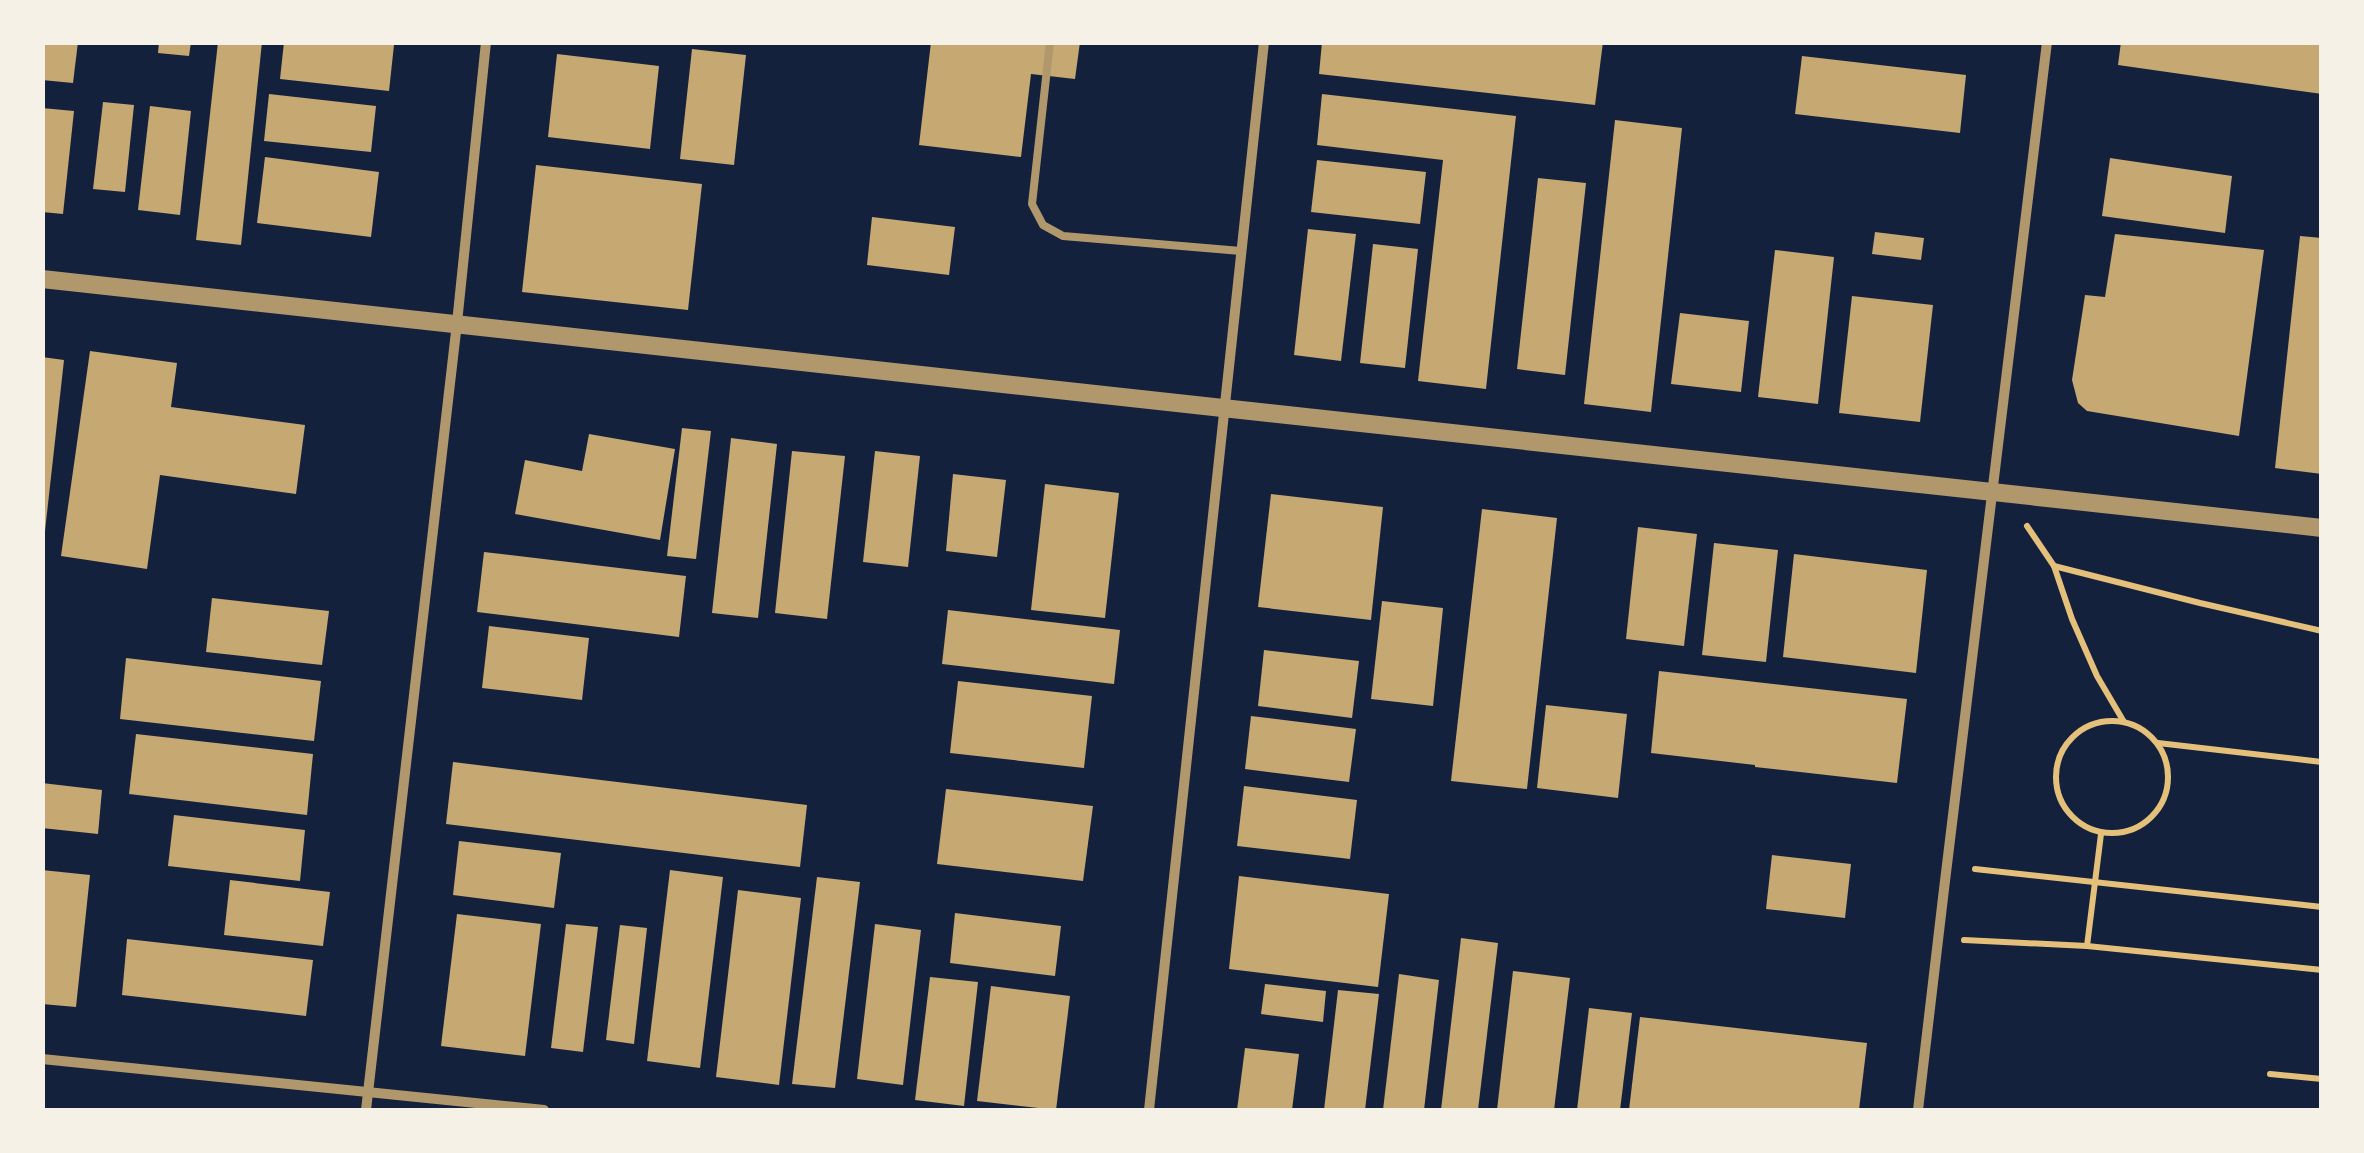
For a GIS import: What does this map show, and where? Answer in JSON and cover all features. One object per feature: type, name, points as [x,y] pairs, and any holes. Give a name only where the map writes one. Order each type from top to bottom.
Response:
[{"type":"street","points":[[366,1110],[486,42]]},
{"type":"street","points":[[1149,1110],[1264,42]]},
{"type":"street","points":[[1918,1110],[2047,42]]},
{"type":"street","points":[[42,279],[1224,403],[2322,528]]},
{"type":"street","points":[[42,1059],[544,1110]]},
{"type":"lane","points":[[1050,42],[1032,204],[1043,225],[1062,236],[1241,251]]},
{"type":"path","points":[[2026,525],[2054,566],[2097,676],[2124,722]]},
{"type":"path","points":[[2054,566],[2200,604],[2322,630]]},
{"type":"path","points":[[2106,720],[2124,722],[2142,729],[2157,743],[2166,760],[2168,779],[2155,816],[2139,828],[2121,834],[2102,834],[2084,828],[2070,816],[2055,784],[2056,766],[2062,749],[2089,725],[2106,720]]},
{"type":"path","points":[[2157,743],[2322,762]]},
{"type":"path","points":[[2087,946],[2102,834]]},
{"type":"path","points":[[1945,866],[2322,907]]},
{"type":"path","points":[[1938,939],[2087,946],[2322,970]]},
{"type":"path","points":[[2270,1074],[2322,1079]]},
{"type":"building","points":[[42,42],[78,42],[73,83],[42,80]]},
{"type":"building","points":[[159,42],[191,42],[189,56],[158,53]]},
{"type":"building","points":[[218,42],[262,42],[241,245],[196,240]]},
{"type":"building","points":[[284,42],[394,45],[389,91],[280,79]]},
{"type":"building","points":[[931,42],[1080,42],[1075,79],[1031,74],[1021,157],[919,145]]},
{"type":"building","points":[[1322,42],[1603,42],[1595,105],[1319,74]]},
{"type":"building","points":[[2121,42],[2322,42],[2322,94],[2118,65]]},
{"type":"building","points":[[692,49],[746,55],[734,165],[680,159]]},
{"type":"building","points":[[557,54],[659,66],[650,149],[548,137]]},
{"type":"building","points":[[1802,56],[1966,75],[1960,133],[1795,114]]},
{"type":"building","points":[[269,94],[376,106],[371,152],[264,141]]},
{"type":"building","points":[[1322,94],[1516,116],[1486,389],[1418,381],[1443,160],[1317,145]]},
{"type":"building","points":[[103,102],[134,105],[125,192],[93,189]]},
{"type":"building","points":[[150,106],[191,111],[180,215],[138,210]]},
{"type":"building","points":[[42,108],[74,111],[63,214],[42,212]]},
{"type":"building","points":[[1615,120],[1682,128],[1651,412],[1584,404]]},
{"type":"building","points":[[265,157],[379,172],[371,237],[257,223]]},
{"type":"building","points":[[2110,158],[2232,176],[2225,233],[2102,216]]},
{"type":"building","points":[[1317,160],[1426,172],[1420,224],[1311,212]]},
{"type":"building","points":[[536,165],[702,184],[688,310],[522,292]]},
{"type":"building","points":[[1538,178],[1586,183],[1565,375],[1517,369]]},
{"type":"building","points":[[872,217],[955,227],[949,275],[867,265]]},
{"type":"building","points":[[1308,229],[1356,234],[1341,361],[1294,355]]},
{"type":"building","points":[[1875,232],[1924,238],[1921,260],[1872,254]]},
{"type":"building","points":[[2115,234],[2264,250],[2239,436],[2087,411],[2078,403],[2072,380],[2085,295],[2105,297]]},
{"type":"building","points":[[2300,236],[2322,238],[2322,474],[2275,468]]},
{"type":"building","points":[[1373,244],[1418,249],[1405,368],[1360,363]]},
{"type":"building","points":[[1775,250],[1834,257],[1818,404],[1758,397]]},
{"type":"building","points":[[1852,296],[1933,305],[1920,422],[1839,413]]},
{"type":"building","points":[[1680,313],[1749,321],[1741,392],[1671,384]]},
{"type":"building","points":[[90,351],[177,363],[171,407],[305,425],[296,494],[160,475],[147,569],[61,556]]},
{"type":"building","points":[[42,357],[64,360],[45,531],[42,531]]},
{"type":"building","points":[[682,428],[711,431],[696,559],[667,556]]},
{"type":"building","points":[[589,434],[675,449],[660,540],[515,514],[525,460],[582,471]]},
{"type":"building","points":[[731,438],[777,444],[758,618],[712,613]]},
{"type":"building","points":[[792,451],[845,456],[827,619],[775,613]]},
{"type":"building","points":[[875,451],[920,456],[908,567],[863,562]]},
{"type":"building","points":[[953,474],[1006,480],[997,557],[946,551]]},
{"type":"building","points":[[1045,484],[1119,493],[1105,618],[1031,610]]},
{"type":"building","points":[[1271,494],[1383,507],[1371,620],[1258,607]]},
{"type":"building","points":[[1482,509],[1557,518],[1527,789],[1451,781]]},
{"type":"building","points":[[1638,527],[1697,534],[1684,646],[1626,639]]},
{"type":"building","points":[[1714,543],[1778,550],[1766,662],[1702,655]]},
{"type":"building","points":[[484,552],[686,576],[679,637],[477,612]]},
{"type":"building","points":[[1794,554],[1927,570],[1916,673],[1783,657]]},
{"type":"building","points":[[212,598],[329,611],[322,665],[206,652]]},
{"type":"building","points":[[1382,601],[1443,608],[1433,706],[1371,699]]},
{"type":"building","points":[[948,610],[1120,630],[1114,684],[942,664]]},
{"type":"building","points":[[489,626],[589,638],[582,700],[482,688]]},
{"type":"building","points":[[1264,650],[1359,661],[1352,718],[1258,706]]},
{"type":"building","points":[[126,658],[321,681],[314,741],[120,719]]},
{"type":"building","points":[[1659,671],[1907,699],[1897,783],[1651,753]]},
{"type":"building","points":[[958,681],[1092,696],[1084,768],[950,753]]},
{"type":"building","points":[[1546,705],[1627,714],[1618,798],[1537,788]]},
{"type":"building","points":[[1251,716],[1356,729],[1349,782],[1245,769]]},
{"type":"building","points":[[136,734],[313,754],[307,815],[129,794]]},
{"type":"building","points":[[453,762],[807,805],[800,867],[446,824]]},
{"type":"building","points":[[42,783],[102,790],[98,834],[42,828]]},
{"type":"building","points":[[1244,786],[1357,800],[1350,859],[1237,846]]},
{"type":"building","points":[[946,789],[1093,806],[1083,881],[937,864]]},
{"type":"building","points":[[174,815],[305,830],[300,881],[168,866]]},
{"type":"building","points":[[459,841],[561,853],[554,908],[453,895]]},
{"type":"building","points":[[1772,855],[1851,864],[1845,918],[1766,909]]},
{"type":"building","points":[[42,870],[90,875],[76,1007],[42,1004]]},
{"type":"building","points":[[670,870],[723,877],[700,1068],[647,1061]]},
{"type":"building","points":[[1239,876],[1389,894],[1378,987],[1229,969]]},
{"type":"building","points":[[817,877],[860,882],[835,1088],[792,1084]]},
{"type":"building","points":[[230,880],[330,892],[323,946],[224,935]]},
{"type":"building","points":[[738,890],[801,898],[779,1085],[716,1077]]},
{"type":"building","points":[[955,913],[1061,926],[1055,976],[950,963]]},
{"type":"building","points":[[457,914],[541,924],[525,1056],[441,1046]]},
{"type":"building","points":[[566,924],[598,927],[583,1052],[551,1048]]},
{"type":"building","points":[[875,924],[921,930],[903,1085],[857,1079]]},
{"type":"building","points":[[620,925],[647,928],[634,1044],[606,1040]]},
{"type":"building","points":[[1461,938],[1498,943],[1478,1110],[1441,1110]]},
{"type":"building","points":[[127,939],[313,960],[306,1016],[122,995]]},
{"type":"building","points":[[1513,971],[1570,978],[1554,1110],[1497,1110]]},
{"type":"building","points":[[1399,974],[1439,980],[1424,1110],[1383,1110]]},
{"type":"building","points":[[930,977],[978,982],[964,1106],[915,1100]]},
{"type":"building","points":[[1265,984],[1326,991],[1323,1022],[1261,1014]]},
{"type":"building","points":[[991,986],[1070,996],[1056,1110],[977,1101]]},
{"type":"building","points":[[1338,990],[1379,994],[1365,1110],[1324,1110]]},
{"type":"building","points":[[1589,1008],[1632,1013],[1620,1110],[1577,1110]]},
{"type":"building","points":[[1640,1017],[1867,1043],[1859,1110],[1629,1110]]},
{"type":"building","points":[[1245,1048],[1299,1054],[1292,1110],[1237,1110]]}]
